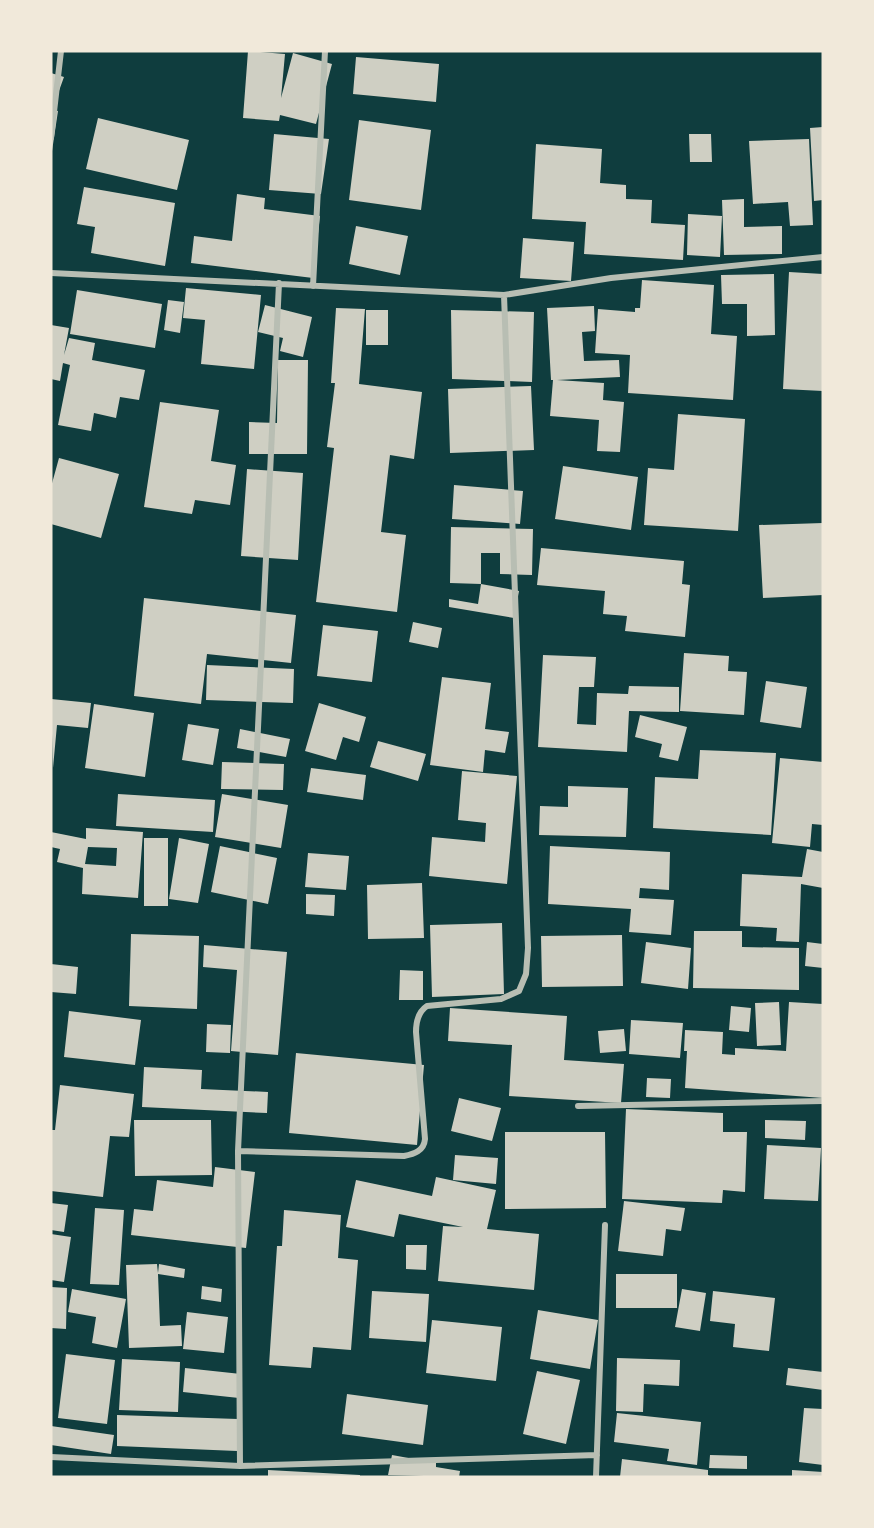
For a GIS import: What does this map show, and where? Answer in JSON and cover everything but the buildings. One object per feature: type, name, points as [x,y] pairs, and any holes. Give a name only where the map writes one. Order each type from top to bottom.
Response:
[{"type":"street","points":[[51,138],[61,51]]},
{"type":"street","points":[[313,286],[325,51]]},
{"type":"street","points":[[51,273],[504,295],[611,278],[823,257]]},
{"type":"street","points":[[240,1466],[238,1151],[279,283]]},
{"type":"street","points":[[238,1151],[404,1156],[416,1154],[425,1145],[416,1032],[416,1023],[422,1009],[427,1006],[501,999],[519,991],[526,974],[528,948],[504,295]]},
{"type":"street","points":[[579,1106],[823,1101]]},
{"type":"street","points":[[596,1477],[605,1225]]},
{"type":"street","points":[[51,1457],[240,1466],[597,1455]]}]
